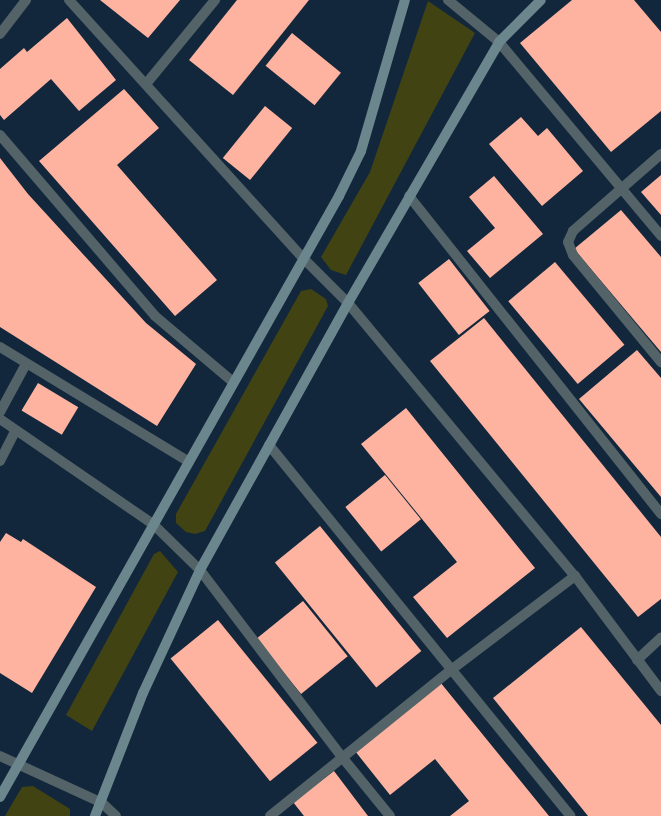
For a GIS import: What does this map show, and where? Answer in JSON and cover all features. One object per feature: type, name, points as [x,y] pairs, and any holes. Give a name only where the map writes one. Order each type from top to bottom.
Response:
[{"type":"street","points":[[0,34],[26,0]]},
{"type":"street","points":[[69,0],[303,258],[348,303],[575,576],[661,691]]},
{"type":"street","points":[[146,84],[215,0]]},
{"type":"street","points":[[0,797],[339,196],[361,151],[405,0]]},
{"type":"street","points":[[448,0],[499,42],[661,236]]},
{"type":"street","points":[[95,816],[102,803],[143,693],[200,570],[348,303],[499,42],[541,0]]},
{"type":"street","points":[[0,135],[155,316],[233,382]]},
{"type":"street","points":[[661,154],[621,187],[573,231],[569,247],[661,362]]},
{"type":"street","points":[[409,196],[661,514]]},
{"type":"street","points":[[0,347],[189,462]]},
{"type":"street","points":[[0,412],[26,364]]},
{"type":"street","points":[[0,419],[16,432],[154,525],[200,570],[342,757],[390,816]]},
{"type":"street","points":[[0,461],[16,432]]},
{"type":"street","points":[[269,446],[570,816]]},
{"type":"street","points":[[271,816],[451,670],[575,576]]},
{"type":"street","points":[[637,660],[661,638]]},
{"type":"street","points":[[0,756],[18,766],[102,803],[116,816]]},
{"type":"shaded area","points":[[428,1],[475,33],[346,275],[331,270],[321,257],[370,172]]},
{"type":"shaded area","points":[[311,289],[326,299],[328,306],[205,531],[195,534],[186,532],[176,523],[176,514],[301,291]]},
{"type":"shaded area","points":[[160,551],[178,572],[92,731],[66,715],[154,554]]},
{"type":"shaded area","points":[[33,786],[70,809],[70,816],[5,816],[22,787]]},
{"type":"building","points":[[100,0],[180,0],[148,38]]},
{"type":"building","points":[[237,0],[309,0],[233,95],[189,60]]},
{"type":"building","points":[[572,0],[634,0],[661,32],[661,111],[611,152],[520,43]]},
{"type":"building","points":[[67,18],[116,80],[79,111],[51,79],[4,120],[0,115],[0,69],[24,48],[27,52]]},
{"type":"building","points":[[292,33],[341,73],[315,105],[266,66]]},
{"type":"building","points":[[124,89],[159,128],[117,165],[217,280],[175,316],[39,161]]},
{"type":"building","points":[[265,106],[292,128],[250,180],[223,158]]},
{"type":"building","points":[[521,117],[538,136],[547,128],[583,171],[542,206],[489,144]]},
{"type":"building","points":[[0,158],[28,194],[146,323],[196,364],[157,426],[0,327]]},
{"type":"building","points":[[661,175],[661,215],[641,192]]},
{"type":"building","points":[[494,176],[543,234],[490,278],[467,251],[495,228],[469,197]]},
{"type":"building","points":[[621,210],[661,257],[661,352],[574,249]]},
{"type":"building","points":[[449,259],[490,311],[459,335],[418,283]]},
{"type":"building","points":[[555,262],[624,345],[578,384],[508,301]]},
{"type":"building","points":[[484,318],[661,537],[661,599],[638,617],[430,361]]},
{"type":"building","points":[[637,350],[661,378],[661,497],[579,399]]},
{"type":"building","points":[[38,383],[78,407],[62,435],[22,410]]},
{"type":"building","points":[[406,408],[535,568],[447,638],[413,597],[457,562],[361,444]]},
{"type":"building","points":[[385,475],[421,519],[381,551],[345,507]]},
{"type":"building","points":[[320,526],[421,651],[376,688],[275,563]]},
{"type":"building","points":[[6,533],[21,542],[23,539],[96,587],[32,693],[0,673],[0,542]]},
{"type":"building","points":[[303,601],[348,656],[301,694],[256,639]]},
{"type":"building","points":[[218,620],[317,743],[270,781],[171,658]]},
{"type":"building","points":[[581,627],[661,725],[661,816],[588,816],[493,698]]},
{"type":"building","points":[[440,682],[549,816],[450,816],[469,801],[435,759],[390,795],[355,751]]},
{"type":"building","points":[[334,771],[368,816],[304,816],[293,802]]}]
